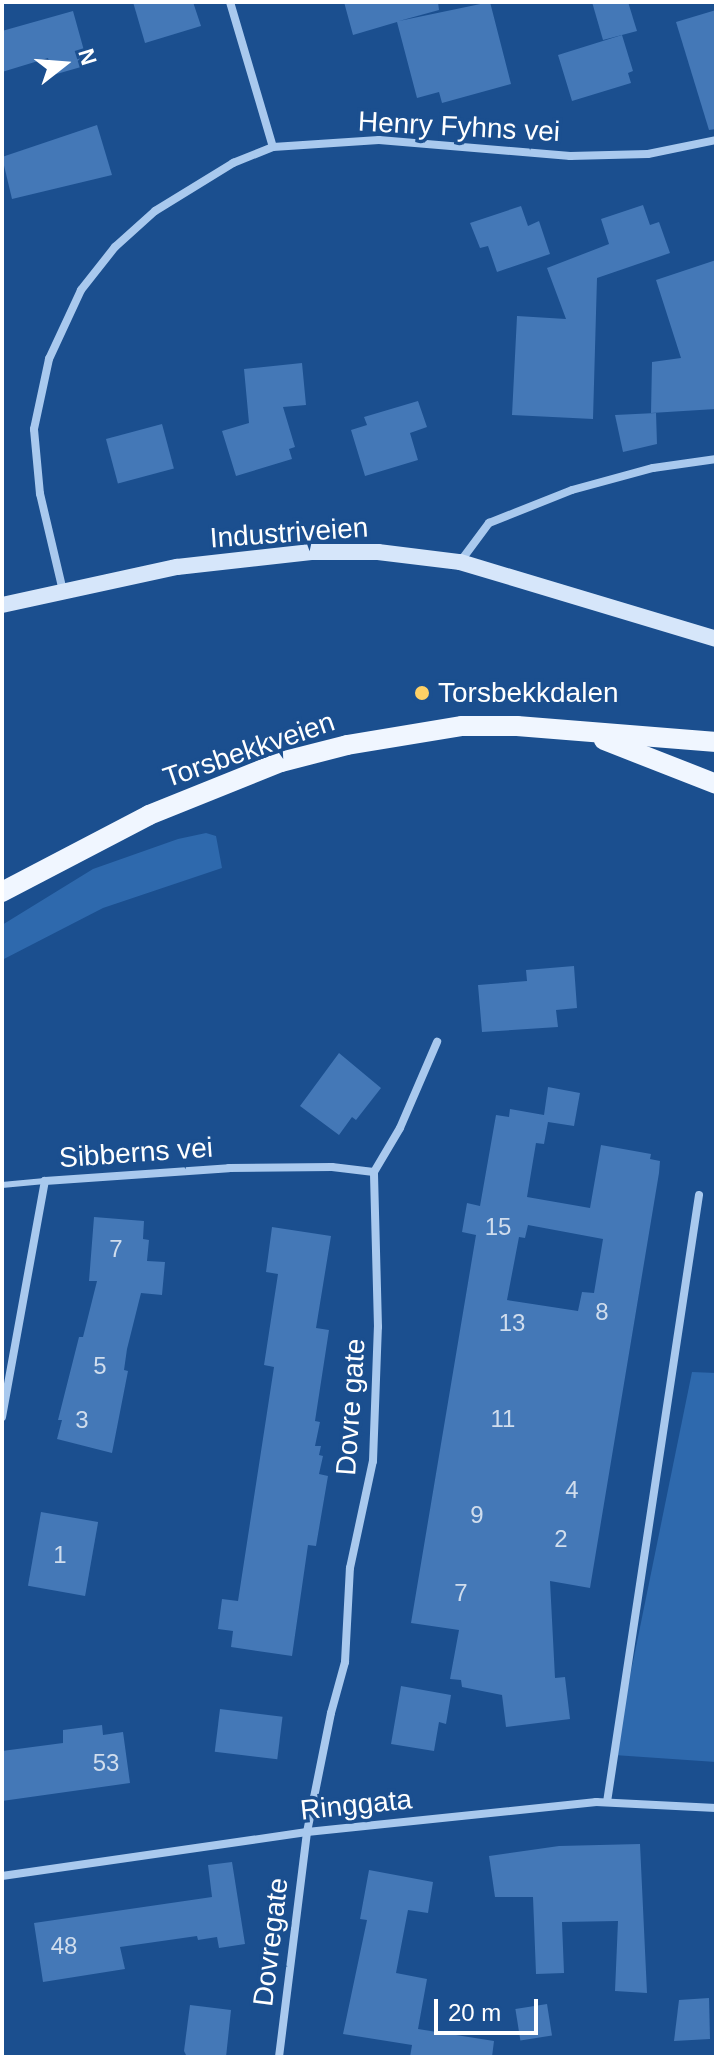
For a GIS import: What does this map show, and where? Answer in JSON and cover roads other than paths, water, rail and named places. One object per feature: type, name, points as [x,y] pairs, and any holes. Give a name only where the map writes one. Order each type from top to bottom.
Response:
[{"type":"main road","name":"Torsbekkveien","points":[[2,892],[149,815],[281,762],[347,745],[462,726],[517,726],[716,742]]},
{"type":"main road","name":"Torsbekkveien","points":[[581,731],[716,784]]},
{"type":"street","points":[[230,2],[273,147]]},
{"type":"street","name":"Henry Fyhns vei","points":[[63,591],[40,494],[34,429],[49,359],[69,312],[115,247],[155,211],[233,163],[273,147],[379,140],[585,156],[648,154],[716,140]]},
{"type":"street","points":[[460,562],[489,523],[572,490],[653,468],[716,459]]},
{"type":"street","name":"Industriveien","points":[[2,605],[177,567],[311,552],[378,552],[460,562],[716,639]]},
{"type":"street","points":[[374,1172],[400,1128],[437,1042]]},
{"type":"street","name":"Sibberns vei","points":[[2,1417],[45,1181],[229,1168],[332,1167],[374,1172]]},
{"type":"street","name":"Dovre gate","points":[[307,1832],[331,1713],[345,1662],[350,1568],[373,1461],[378,1327],[374,1172]]},
{"type":"street","points":[[607,1802],[699,1195]]},
{"type":"street","name":"Ringgata","points":[[2,1876],[307,1832],[607,1802],[716,1808]]},
{"type":"street","name":"Dovregate","points":[[279,2057],[307,1832]]},
{"type":"lane","points":[[2,1185],[45,1181]]},
{"type":"place","name":"Torsbekkdalen","points":[[422,693]]}]
